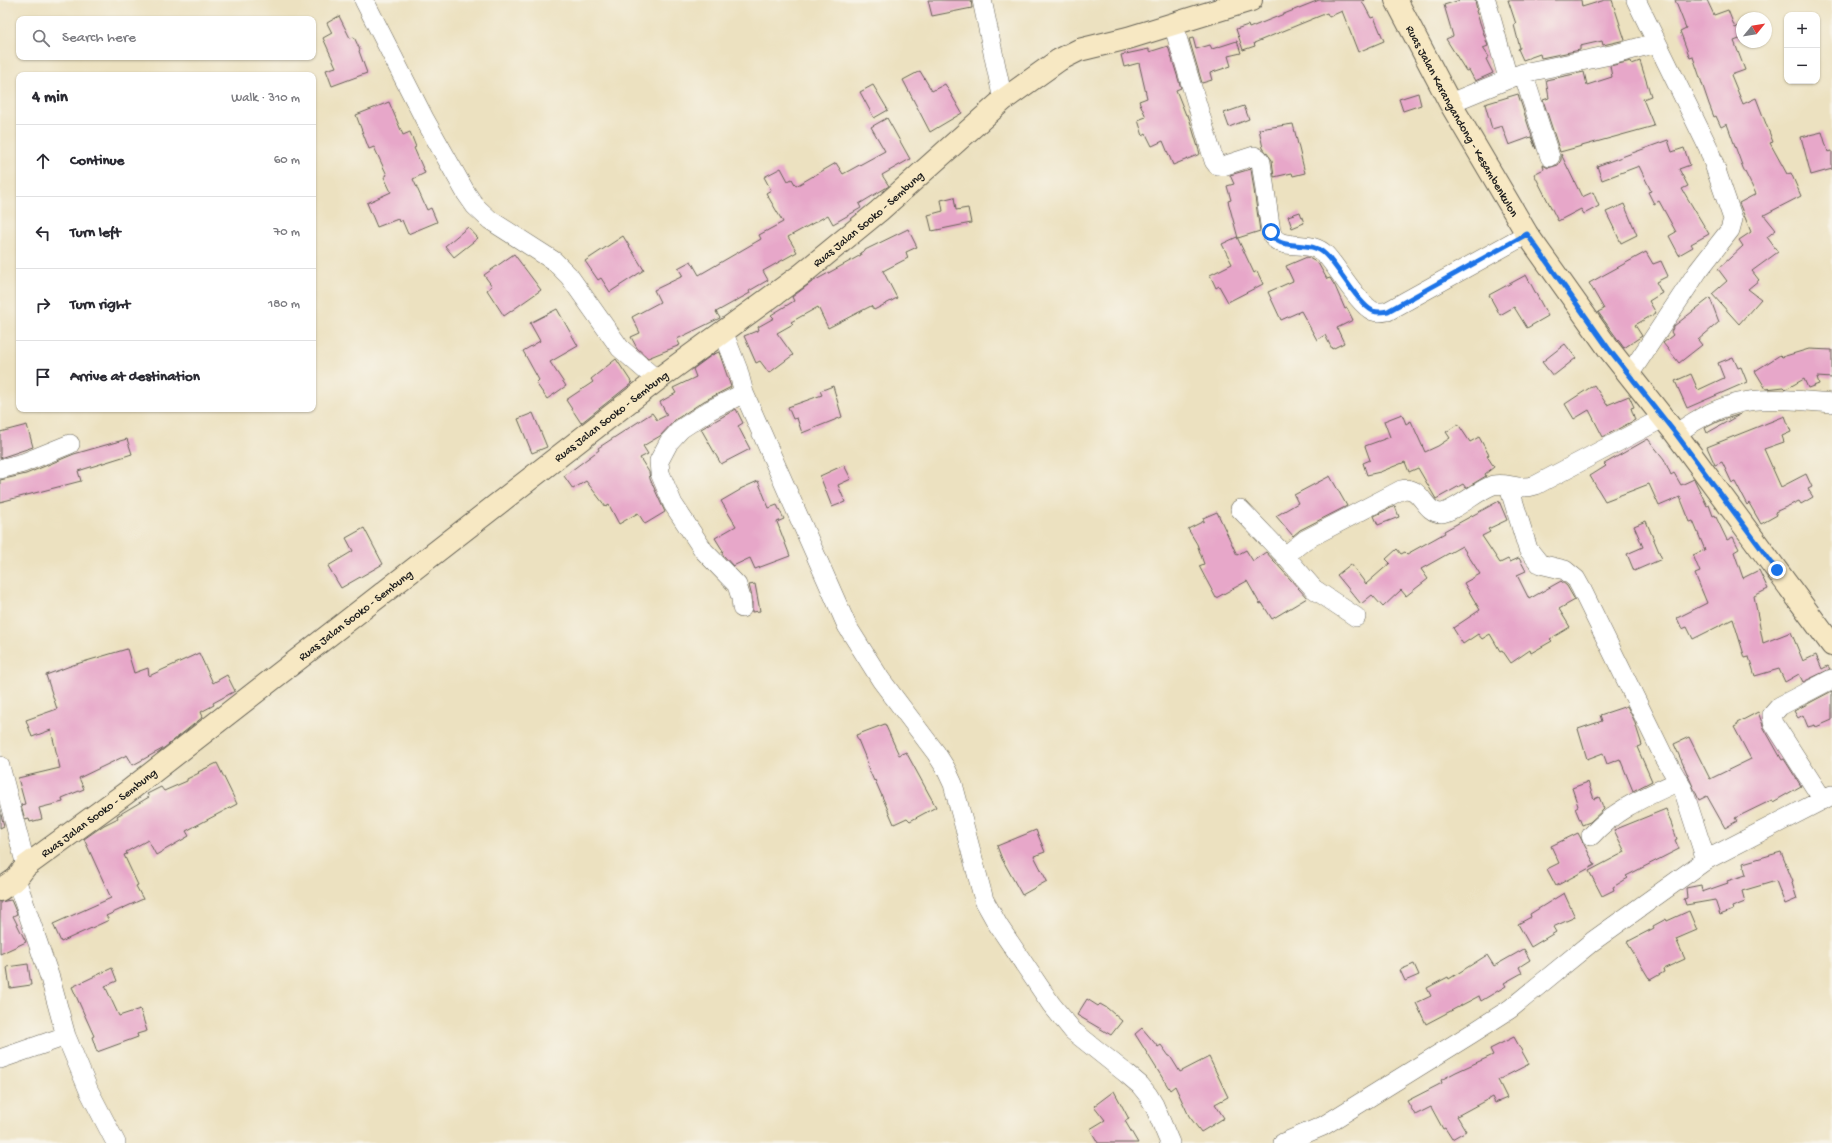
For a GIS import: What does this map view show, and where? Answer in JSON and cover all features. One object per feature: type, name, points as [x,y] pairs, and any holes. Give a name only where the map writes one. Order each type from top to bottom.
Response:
[{"type":"main road","name":"Ruas Jalan Sooko - Sembung","points":[[14,878],[126,793],[657,380],[801,275],[867,221],[1003,100],[1069,54],[1251,0]]},
{"type":"main road","name":"Ruas Jalan Karangandong - Kesambenkulon","points":[[1396,0],[1450,103],[1527,234],[1608,348],[1670,426],[1832,645]]},
{"type":"street","points":[[364,0],[425,120],[466,193],[475,206],[490,220],[554,261],[569,276],[620,348],[657,380]]},
{"type":"street","points":[[982,0],[1003,100]]},
{"type":"street","points":[[1486,0],[1515,75],[1550,157]]},
{"type":"street","points":[[1629,374],[1698,271],[1730,230],[1733,219],[1708,147],[1636,0]]},
{"type":"street","points":[[1173,24],[1214,161],[1223,166],[1254,156],[1258,158],[1262,162],[1271,232],[1274,240],[1282,244],[1309,245],[1325,254],[1362,301],[1372,311],[1382,313],[1388,311],[1527,234]]},
{"type":"street","points":[[1450,103],[1515,75],[1616,54],[1656,43]]},
{"type":"street","points":[[723,331],[744,393],[847,626],[882,680],[946,768],[953,784],[984,900],[998,926],[1051,1004],[1073,1031],[1132,1078],[1148,1096],[1154,1105],[1170,1143]]},
{"type":"street","points":[[742,608],[742,598],[737,585],[704,551],[673,504],[660,473],[659,461],[669,442],[681,429],[710,410],[744,393]]},
{"type":"street","points":[[1285,556],[1305,540],[1401,490],[1410,489],[1414,491],[1431,510],[1441,513],[1447,511],[1487,486],[1499,484],[1526,488],[1536,485],[1670,426],[1694,420],[1719,408],[1740,401],[1759,399],[1789,399],[1832,403]]},
{"type":"street","points":[[0,469],[23,463],[70,444]]},
{"type":"street","points":[[1509,486],[1531,555],[1540,564],[1565,570],[1576,579],[1663,755],[1679,781],[1706,860]]},
{"type":"street","points":[[1240,508],[1314,588],[1356,617]]},
{"type":"street","points":[[1283,1143],[1323,1126],[1342,1115],[1387,1085],[1510,1009],[1593,940],[1706,860],[1827,798],[1774,722],[1772,714],[1780,706],[1832,679]]},
{"type":"street","points":[[0,766],[14,878],[50,978],[66,1036],[89,1091],[116,1143]]},
{"type":"street","points":[[1591,836],[1598,828],[1628,805],[1679,781]]},
{"type":"street","points":[[0,1059],[66,1036]]},
{"type":"building","points":[[928,0],[971,0],[972,8],[932,16]]},
{"type":"building","points":[[1319,0],[1365,0],[1362,1],[1371,18],[1374,17],[1384,41],[1358,52],[1342,11],[1329,17],[1327,13],[1254,43],[1255,46],[1243,50],[1236,29],[1248,25],[1249,28]]},
{"type":"building","points":[[1460,0],[1475,0],[1476,11],[1488,46],[1483,48],[1489,57],[1486,59],[1493,73],[1475,81],[1469,70],[1466,71],[1446,39],[1453,36],[1444,5]]},
{"type":"building","points":[[1508,0],[1581,0],[1582,7],[1605,0],[1612,0],[1625,40],[1603,45],[1602,41],[1580,46],[1580,50],[1541,58],[1540,54],[1523,60],[1518,49],[1520,48],[1514,25],[1516,24]]},
{"type":"building","points":[[1675,0],[1707,0],[1714,15],[1728,10],[1736,28],[1736,40],[1734,41],[1745,70],[1731,75],[1743,104],[1756,98],[1773,142],[1770,143],[1787,174],[1791,173],[1801,196],[1764,215],[1776,230],[1767,237],[1778,252],[1752,271],[1759,280],[1748,289],[1761,299],[1739,324],[1712,294],[1727,281],[1718,269],[1743,246],[1739,240],[1751,232],[1739,203],[1756,194],[1743,168],[1727,124],[1721,127],[1716,116],[1714,117],[1693,57],[1690,58],[1680,31],[1686,28]]},
{"type":"building","points":[[339,16],[350,38],[354,37],[360,50],[359,51],[367,73],[332,86],[326,70],[336,67],[323,38],[332,33],[327,23]]},
{"type":"building","points":[[1193,38],[1196,49],[1210,45],[1212,49],[1237,41],[1241,53],[1228,56],[1231,66],[1210,73],[1212,80],[1202,83],[1189,39]]},
{"type":"building","points":[[1168,46],[1181,88],[1176,90],[1186,115],[1188,115],[1200,154],[1173,165],[1163,141],[1152,146],[1146,134],[1143,136],[1138,120],[1146,117],[1139,101],[1147,98],[1139,63],[1124,67],[1121,55],[1149,49],[1149,52]]},
{"type":"building","points":[[1631,61],[1632,64],[1640,61],[1651,96],[1643,99],[1654,126],[1560,152],[1543,100],[1549,98],[1546,80],[1584,72],[1587,85],[1612,77],[1610,66]]},
{"type":"building","points":[[920,71],[932,91],[945,84],[962,113],[930,132],[903,80]]},
{"type":"building","points":[[873,85],[888,110],[874,118],[860,92]]},
{"type":"building","points":[[1418,93],[1421,105],[1403,111],[1399,99]]},
{"type":"building","points":[[1518,94],[1536,149],[1531,137],[1509,145],[1502,126],[1492,129],[1485,104]]},
{"type":"building","points":[[389,102],[403,135],[410,132],[416,147],[414,148],[425,173],[413,179],[427,210],[431,208],[437,222],[408,234],[402,220],[399,222],[398,219],[377,227],[367,203],[391,192],[384,177],[387,175],[374,147],[369,149],[356,115]]},
{"type":"building","points":[[1244,106],[1249,119],[1229,127],[1224,113]]},
{"type":"building","points":[[887,118],[910,159],[882,175],[889,186],[859,204],[861,208],[833,224],[828,215],[788,237],[797,252],[763,271],[768,280],[749,291],[750,293],[716,312],[720,318],[677,339],[680,345],[648,358],[637,348],[631,337],[640,333],[632,317],[660,302],[654,290],[683,276],[678,268],[691,261],[699,275],[761,239],[759,235],[783,222],[766,193],[771,190],[764,177],[781,168],[788,181],[792,179],[796,186],[836,163],[843,174],[885,151],[871,127]]},
{"type":"building","points":[[1293,124],[1305,173],[1293,176],[1292,173],[1274,177],[1272,160],[1263,148],[1259,129]]},
{"type":"building","points":[[1822,132],[1828,152],[1832,151],[1832,169],[1811,175],[1801,137]]},
{"type":"building","points":[[1668,140],[1672,152],[1684,148],[1690,165],[1679,169],[1688,186],[1682,189],[1709,234],[1691,244],[1693,247],[1679,255],[1669,236],[1676,232],[1659,201],[1654,204],[1648,192],[1651,191],[1639,166],[1602,180],[1597,166]]},
{"type":"building","points":[[1561,154],[1582,197],[1593,192],[1599,206],[1584,214],[1581,209],[1558,221],[1534,174],[1544,169],[1543,165],[1548,168],[1558,165],[1561,160]]},
{"type":"building","points":[[1251,169],[1260,231],[1238,238],[1228,201],[1231,200],[1227,186],[1234,184],[1230,175]]},
{"type":"building","points":[[954,197],[956,210],[968,208],[971,223],[932,231],[928,215],[943,211],[941,200]]},
{"type":"building","points":[[1624,204],[1637,235],[1621,243],[1606,212]]},
{"type":"building","points":[[1300,212],[1304,223],[1292,228],[1288,216]]},
{"type":"building","points":[[468,227],[478,238],[454,257],[445,246]]},
{"type":"building","points":[[908,229],[917,247],[906,252],[908,258],[883,271],[897,298],[874,310],[871,306],[828,328],[818,307],[791,322],[793,324],[777,333],[793,355],[769,373],[760,361],[756,363],[744,336],[759,330],[758,327],[774,318],[771,315],[794,301],[792,297],[812,282],[861,255],[860,253],[867,249]]},
{"type":"building","points":[[623,236],[644,270],[610,292],[601,278],[598,280],[585,261]]},
{"type":"building","points":[[1237,237],[1254,273],[1257,271],[1263,284],[1228,302],[1219,286],[1216,288],[1210,275],[1232,264],[1222,244]]},
{"type":"building","points":[[1646,252],[1653,264],[1661,261],[1668,276],[1656,282],[1662,293],[1649,301],[1656,313],[1635,325],[1642,336],[1624,348],[1598,312],[1604,309],[1589,283]]},
{"type":"building","points":[[514,254],[541,290],[504,316],[487,290],[492,286],[484,275]]},
{"type":"building","points":[[1307,257],[1318,263],[1327,279],[1330,278],[1345,309],[1347,308],[1353,320],[1337,328],[1344,343],[1332,349],[1325,335],[1317,340],[1301,311],[1281,320],[1268,292],[1293,281],[1286,266]]},
{"type":"building","points":[[1526,275],[1548,316],[1527,328],[1514,307],[1500,315],[1489,295]]},
{"type":"building","points":[[1710,298],[1719,322],[1698,340],[1702,345],[1679,363],[1663,343],[1673,335],[1671,332],[1674,326]]},
{"type":"building","points":[[557,309],[578,346],[550,362],[566,386],[547,399],[536,383],[539,380],[523,351],[540,341],[530,323]]},
{"type":"building","points":[[1565,344],[1576,358],[1553,376],[1542,362]]},
{"type":"building","points":[[1809,349],[1832,350],[1832,378],[1817,377],[1819,384],[1808,388],[1804,379],[1786,389],[1784,387],[1766,389],[1755,371],[1780,355],[1782,357]]},
{"type":"building","points":[[719,352],[731,387],[704,401],[675,420],[660,436],[643,446],[648,454],[640,458],[649,472],[650,479],[665,512],[645,524],[638,513],[619,524],[609,505],[606,507],[586,481],[573,489],[564,476],[599,450],[598,448],[652,413],[657,420],[667,415],[660,402],[676,393],[673,388],[696,377],[693,369],[712,355]]},
{"type":"building","points":[[1733,357],[1738,368],[1741,367],[1747,382],[1687,408],[1675,381],[1691,374],[1698,390],[1724,378],[1718,363]]},
{"type":"building","points":[[616,359],[632,383],[581,423],[566,400],[593,382],[591,379]]},
{"type":"building","points":[[1594,385],[1607,405],[1629,396],[1634,407],[1631,408],[1635,420],[1603,437],[1589,410],[1574,419],[1565,404]]},
{"type":"building","points":[[833,386],[842,417],[802,433],[797,418],[793,419],[788,407],[822,395],[820,391]]},
{"type":"building","points":[[736,409],[743,423],[738,426],[750,449],[721,464],[701,429]]},
{"type":"building","points":[[533,413],[547,447],[532,453],[518,419]]},
{"type":"building","points":[[1402,414],[1406,424],[1411,421],[1425,452],[1450,438],[1446,432],[1458,424],[1470,442],[1479,437],[1489,455],[1487,456],[1494,467],[1485,474],[1486,476],[1466,488],[1463,484],[1436,499],[1418,468],[1409,472],[1405,462],[1380,472],[1367,475],[1363,463],[1370,460],[1365,446],[1390,437],[1384,421]]},
{"type":"building","points":[[1741,414],[1707,433],[1705,428],[1719,421]]},
{"type":"building","points":[[1785,416],[1791,432],[1782,436],[1784,442],[1764,449],[1781,487],[1806,474],[1812,487],[1808,489],[1813,497],[1801,504],[1799,501],[1775,512],[1777,515],[1761,524],[1749,503],[1747,505],[1735,482],[1732,483],[1722,462],[1715,465],[1707,447]]},
{"type":"building","points":[[27,425],[33,447],[0,458],[0,432]]},
{"type":"building","points":[[127,439],[132,454],[78,471],[81,481],[0,502],[0,480],[26,474],[74,454]]},
{"type":"building","points":[[1648,439],[1664,459],[1671,475],[1674,473],[1681,485],[1694,479],[1707,506],[1709,505],[1713,516],[1715,515],[1727,540],[1733,537],[1739,549],[1734,552],[1743,578],[1759,570],[1768,589],[1754,596],[1763,643],[1791,632],[1803,661],[1816,655],[1822,669],[1828,666],[1830,669],[1803,682],[1799,674],[1785,682],[1779,669],[1755,676],[1749,657],[1745,658],[1733,619],[1693,639],[1687,627],[1682,629],[1677,618],[1707,603],[1695,574],[1700,572],[1693,555],[1705,550],[1693,521],[1690,522],[1680,497],[1659,506],[1649,484],[1605,501],[1590,476],[1606,466],[1604,464]]},
{"type":"building","points":[[844,465],[851,479],[838,485],[845,502],[832,507],[820,476]]},
{"type":"building","points":[[1330,476],[1347,506],[1300,530],[1293,536],[1276,516],[1298,503],[1294,495]]},
{"type":"building","points":[[758,481],[769,508],[777,505],[784,519],[777,522],[790,556],[755,569],[750,558],[733,566],[723,555],[723,551],[715,538],[736,526],[721,501],[740,489]]},
{"type":"building","points":[[1499,501],[1507,520],[1488,529],[1490,532],[1482,536],[1500,563],[1508,559],[1510,562],[1519,558],[1526,571],[1517,575],[1529,599],[1561,581],[1567,586],[1575,600],[1559,609],[1570,627],[1550,639],[1552,641],[1531,653],[1530,650],[1511,663],[1502,650],[1500,651],[1490,634],[1482,639],[1478,634],[1463,644],[1453,628],[1480,610],[1464,583],[1480,574],[1462,546],[1421,569],[1428,579],[1406,596],[1401,590],[1383,607],[1372,595],[1361,604],[1337,575],[1351,564],[1366,584],[1390,563],[1386,559],[1397,549],[1401,554],[1405,552],[1407,554],[1445,533],[1444,531]]},
{"type":"building","points":[[1395,506],[1399,517],[1378,525],[1374,516]]},
{"type":"building","points":[[1217,512],[1237,555],[1246,550],[1253,561],[1266,552],[1307,598],[1272,619],[1262,603],[1260,604],[1247,581],[1216,598],[1199,566],[1204,564],[1197,544],[1188,529],[1204,521],[1203,518]]},
{"type":"building","points":[[1646,521],[1662,559],[1634,571],[1627,554],[1643,547],[1634,526]]},
{"type":"building","points":[[364,528],[383,564],[341,588],[328,566],[353,551],[346,538]]},
{"type":"building","points":[[755,584],[760,611],[752,612],[752,597],[749,585]]},
{"type":"building","points":[[127,649],[134,673],[148,668],[149,676],[199,653],[213,683],[227,675],[235,691],[213,703],[214,705],[201,712],[203,717],[164,748],[133,765],[127,755],[79,778],[84,789],[62,798],[63,802],[39,808],[42,819],[30,822],[29,819],[25,820],[21,805],[25,804],[18,778],[60,768],[51,730],[32,737],[26,720],[57,709],[46,675],[73,665]]},
{"type":"building","points":[[1832,691],[1832,720],[1816,727],[1815,725],[1808,727],[1803,715],[1798,718],[1794,711]]},
{"type":"building","points":[[1627,706],[1634,720],[1642,745],[1637,747],[1652,781],[1633,791],[1620,759],[1607,764],[1603,753],[1587,759],[1578,729],[1602,721],[1600,715]]},
{"type":"building","points":[[1758,712],[1764,728],[1782,760],[1784,759],[1801,786],[1773,802],[1772,800],[1735,818],[1737,821],[1725,828],[1707,796],[1699,800],[1674,744],[1689,737],[1710,779],[1751,759],[1734,727],[1738,725],[1737,723]]},
{"type":"building","points":[[885,724],[899,755],[906,752],[936,807],[910,821],[907,818],[894,824],[867,765],[868,764],[856,735]]},
{"type":"building","points":[[217,763],[237,804],[186,831],[189,836],[156,855],[148,840],[126,852],[127,854],[124,855],[138,885],[136,886],[143,899],[106,916],[109,920],[61,942],[53,924],[111,898],[84,839],[104,825],[118,818],[117,816],[149,797],[147,794],[161,787],[164,791],[187,781],[187,779],[199,773],[198,772]]},
{"type":"building","points":[[1588,782],[1594,799],[1599,797],[1604,809],[1590,822],[1582,825],[1575,808],[1578,806],[1572,788]]},
{"type":"building","points":[[1666,809],[1679,849],[1626,876],[1628,878],[1613,887],[1614,890],[1602,896],[1589,871],[1625,852],[1614,830]]},
{"type":"building","points":[[0,811],[4,826],[0,828]]},
{"type":"building","points":[[1036,830],[1045,852],[1034,856],[1047,881],[1022,895],[1002,859],[997,846]]},
{"type":"building","points":[[1578,833],[1595,865],[1556,886],[1547,869],[1559,863],[1551,846]]},
{"type":"building","points":[[1781,852],[1793,882],[1792,883],[1797,899],[1785,904],[1776,881],[1742,891],[1745,902],[1732,907],[1733,910],[1720,915],[1715,900],[1686,905],[1684,899],[1687,898],[1686,888],[1701,885],[1702,892],[1728,883],[1727,881],[1746,875],[1743,863]]},
{"type":"building","points":[[1564,893],[1575,917],[1553,927],[1556,932],[1531,947],[1518,924],[1531,917],[1530,914]]},
{"type":"building","points":[[11,900],[17,914],[13,916],[26,942],[0,954],[0,902]]},
{"type":"building","points":[[1689,911],[1697,930],[1676,939],[1685,959],[1663,969],[1664,972],[1650,980],[1627,942],[1654,928],[1653,926],[1666,919],[1667,921]]},
{"type":"building","points":[[1524,949],[1530,960],[1519,967],[1522,973],[1504,983],[1506,986],[1481,1001],[1479,996],[1426,1024],[1416,1003],[1431,996],[1427,988],[1448,977],[1449,979],[1487,955],[1494,966]]},
{"type":"building","points":[[28,964],[31,985],[10,988],[7,967]]},
{"type":"building","points":[[1414,964],[1419,975],[1405,981],[1400,970]]},
{"type":"building","points":[[112,968],[117,981],[105,986],[119,1016],[140,1009],[147,1031],[137,1034],[138,1037],[97,1052],[92,1037],[94,1036],[72,987]]},
{"type":"building","points":[[1087,999],[1098,1006],[1100,1004],[1107,1008],[1122,1021],[1111,1035],[1077,1015]]},
{"type":"building","points":[[1142,1028],[1158,1047],[1161,1045],[1180,1072],[1209,1057],[1228,1097],[1215,1104],[1224,1118],[1201,1132],[1189,1116],[1175,1086],[1170,1090],[1135,1034]]},
{"type":"building","points":[[1514,1037],[1529,1064],[1498,1080],[1507,1098],[1495,1103],[1492,1097],[1457,1116],[1466,1131],[1452,1139],[1445,1128],[1443,1129],[1431,1107],[1415,1115],[1407,1101],[1442,1083],[1441,1080],[1493,1055],[1490,1049]]},
{"type":"building","points":[[1114,1091],[1129,1119],[1125,1121],[1138,1143],[1098,1143],[1090,1129],[1105,1120],[1094,1106]]},
{"type":"route","points":[[1271,232],[1274,240],[1279,243],[1309,245],[1317,248],[1336,266],[1362,301],[1372,311],[1382,313],[1527,234],[1608,348],[1676,434],[1777,570]]}]
